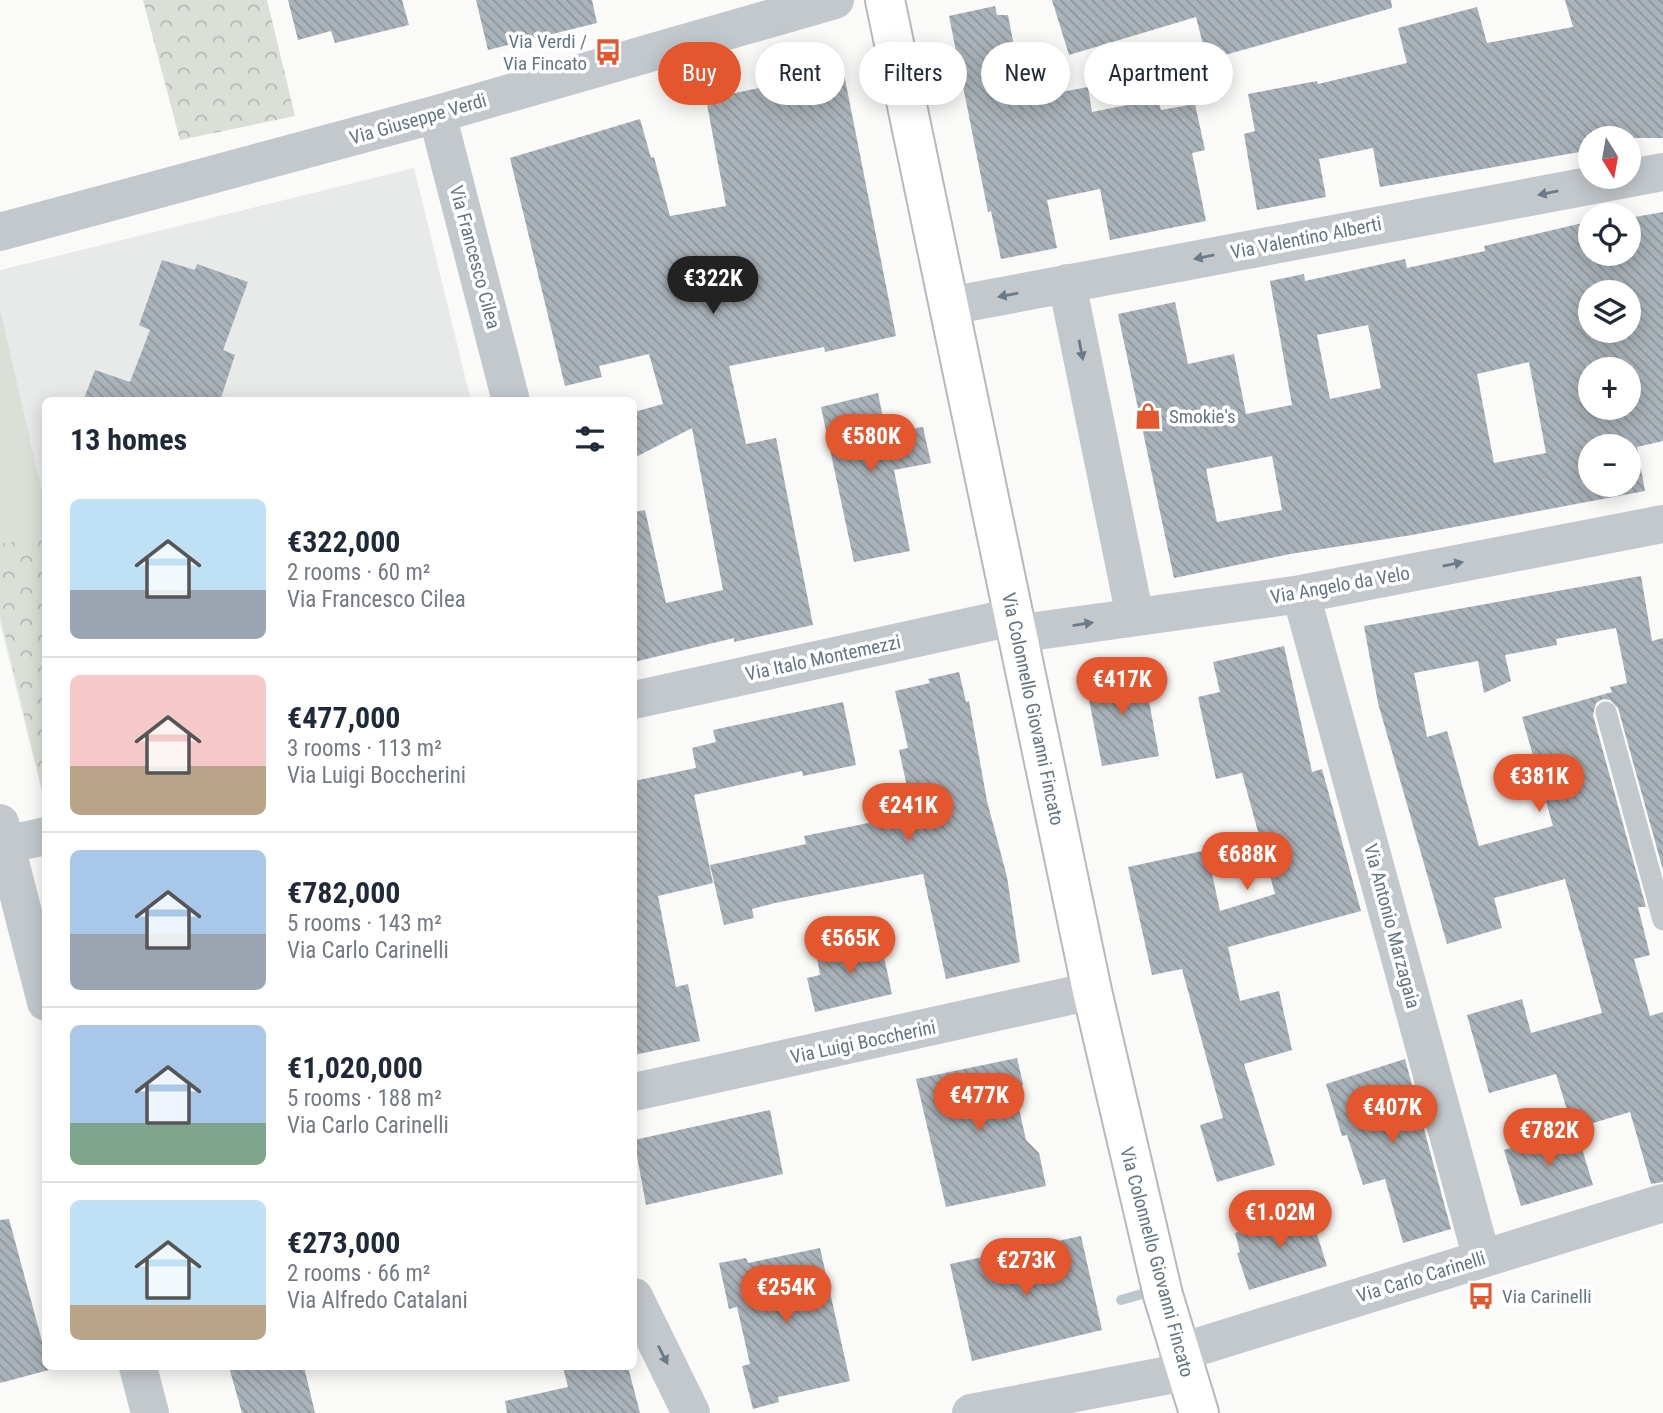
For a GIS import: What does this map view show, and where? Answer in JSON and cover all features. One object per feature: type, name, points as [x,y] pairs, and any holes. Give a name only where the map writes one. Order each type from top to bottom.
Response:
[{"type":"main road","name":"Via Colonnello Giovanni Fincato","points":[[885,0],[1092,991],[1182,1362],[1199,1413]]},
{"type":"street","name":"Via Giuseppe Verdi","points":[[0,232],[437,114],[835,0]]},
{"type":"street","name":"Via Francesco Cilea","points":[[437,114],[510,397]]},
{"type":"street","name":"Via Valentino Alberti","points":[[949,306],[1663,172]]},
{"type":"street","points":[[1067,283],[1135,617]]},
{"type":"street","name":"Via Angelo da Velo","points":[[1014,626],[1135,617],[1301,594],[1663,524]]},
{"type":"street","name":"Via Antonio Marzagaia","points":[[1301,594],[1482,1259]]},
{"type":"street","name":"Via Italo Montemezzi","points":[[637,699],[1014,626]]},
{"type":"street","points":[[42,836],[2,838],[42,987]]},
{"type":"street","name":"Via Luigi Boccherini","points":[[637,1091],[1092,991]]},
{"type":"street","name":"Via Carlo Carinelli","points":[[971,1413],[1182,1362],[1482,1259],[1663,1203]]},
{"type":"street","points":[[637,1303],[691,1413]]},
{"type":"street","points":[[139,1370],[150,1413]]},
{"type":"lane","points":[[1606,712],[1663,920]]},
{"type":"shaded area","points":[[414,168],[470,397],[42,397],[42,792],[0,623],[0,270]]},
{"type":"green space","points":[[143,0],[267,0],[295,116],[180,140]]},
{"type":"green space","points":[[0,309],[42,493],[42,537],[0,549]]},
{"type":"green space","points":[[42,537],[42,790],[0,615],[0,544]]},
{"type":"building","points":[[288,0],[402,0],[409,25],[335,43],[331,31],[298,40]]},
{"type":"building","points":[[476,0],[592,0],[597,23],[488,50]]},
{"type":"building","points":[[1052,0],[1391,0],[1392,8],[1233,53],[1233,42],[1202,42],[1196,17],[1112,42],[1084,42],[1084,51],[1070,55],[1070,42],[1065,42]]},
{"type":"building","points":[[1565,0],[1663,0],[1663,138],[1642,138],[1642,126],[1578,126],[1578,152],[1380,187],[1373,148],[1319,159],[1326,197],[1257,210],[1244,134],[1255,131],[1248,94],[1317,81],[1318,84],[1407,63],[1398,28],[1477,7],[1487,43],[1573,27]]},
{"type":"building","points":[[995,6],[997,15],[1008,15],[1013,42],[981,42],[981,105],[1070,105],[1070,90],[1084,88],[1084,105],[1091,105],[1092,112],[1128,105],[1160,105],[1161,110],[1195,105],[1205,150],[1192,153],[1206,221],[1110,240],[1100,189],[1047,200],[1057,248],[1001,259],[991,211],[988,212],[967,105],[967,42],[954,42],[949,16]]},
{"type":"building","points":[[845,79],[896,336],[825,352],[824,347],[729,366],[746,444],[776,438],[813,625],[734,642],[734,638],[637,661],[637,511],[645,510],[666,603],[723,590],[692,428],[637,456],[637,411],[663,404],[649,354],[599,366],[602,377],[565,386],[510,158],[640,119],[651,158],[654,157],[670,216],[726,206],[707,105],[741,105],[741,92],[755,89],[755,105],[845,105]]},
{"type":"building","points":[[1663,212],[1663,441],[1641,446],[1641,434],[1578,434],[1578,497],[1613,497],[1412,535],[1290,554],[1174,578],[1118,314],[1175,302],[1188,364],[1234,354],[1246,414],[1292,405],[1270,281],[1304,274],[1305,281],[1405,259],[1407,268],[1485,251],[1484,246],[1578,224],[1578,266],[1641,266],[1641,216]],"holes":[[[1368,325],[1381,388],[1330,399],[1317,335]],[[1529,362],[1546,453],[1494,463],[1477,374]],[[1272,456],[1282,510],[1217,522],[1206,469]]]},
{"type":"building","points":[[162,260],[195,270],[197,264],[248,282],[223,350],[235,355],[221,397],[85,397],[95,370],[130,382],[150,330],[139,325]]},
{"type":"building","points":[[878,393],[886,433],[923,427],[931,463],[894,470],[910,551],[854,562],[821,407]]},
{"type":"building","points":[[1641,469],[1645,491],[1641,492]]},
{"type":"building","points":[[1641,576],[1652,641],[1663,638],[1663,870],[1618,708],[1610,700],[1603,699],[1596,703],[1593,715],[1646,907],[1638,907],[1650,955],[1634,959],[1650,1016],[1663,1012],[1663,1182],[1651,1184],[1630,1112],[1573,1129],[1556,1074],[1489,1093],[1467,1015],[1522,999],[1531,1033],[1602,1013],[1565,879],[1494,898],[1502,928],[1447,944],[1378,703],[1364,626]],"holes":[[[1616,628],[1627,683],[1610,687],[1612,692],[1522,717],[1553,826],[1479,846],[1447,731],[1427,737],[1414,673],[1478,661],[1484,693],[1511,681],[1505,655],[1557,645],[1556,639]]]},
{"type":"building","points":[[1284,646],[1312,772],[1322,769],[1361,911],[1228,947],[1240,1001],[1279,991],[1292,1050],[1244,1064],[1275,1165],[1217,1182],[1200,1125],[1223,1118],[1182,969],[1152,975],[1128,867],[1207,850],[1220,911],[1275,894],[1242,773],[1216,779],[1198,697],[1220,692],[1213,662]]},
{"type":"building","points":[[1143,668],[1159,756],[1102,766],[1085,679]]},
{"type":"building","points":[[959,672],[966,702],[969,701],[987,801],[1007,877],[1020,962],[946,979],[923,874],[775,903],[752,909],[754,918],[724,925],[710,865],[806,844],[804,836],[913,814],[899,750],[908,748],[895,691],[930,683],[928,679]]},
{"type":"building","points":[[843,702],[856,765],[803,776],[802,771],[694,795],[713,883],[658,896],[676,987],[688,984],[700,1041],[637,1054],[637,780],[696,768],[692,748],[716,742],[713,730]]},
{"type":"building","points":[[880,938],[892,994],[815,1012],[807,978],[820,975],[816,952]]},
{"type":"building","points":[[1017,1058],[1023,1084],[1017,1100],[1026,1140],[1039,1153],[1046,1186],[946,1207],[916,1079]]},
{"type":"building","points":[[1405,1059],[1451,1229],[1403,1243],[1385,1179],[1363,1185],[1347,1135],[1342,1136],[1326,1084]]},
{"type":"building","points":[[770,1110],[783,1174],[646,1205],[637,1156],[637,1139]]},
{"type":"building","points":[[1576,1129],[1593,1185],[1521,1206],[1504,1150]]},
{"type":"building","points":[[1309,1209],[1327,1266],[1249,1290],[1237,1253],[1240,1252],[1235,1233]]},
{"type":"building","points":[[9,1219],[42,1341],[42,1370],[49,1370],[0,1383],[0,1220]]},
{"type":"building","points":[[1081,1236],[1102,1330],[972,1361],[950,1264]]},
{"type":"building","points":[[820,1248],[850,1381],[778,1397],[779,1402],[753,1409],[742,1366],[750,1364],[737,1307],[729,1309],[719,1263],[746,1258],[748,1263]]},
{"type":"building","points":[[230,1370],[305,1370],[315,1413],[242,1413]]},
{"type":"building","points":[[564,1370],[629,1370],[640,1413],[507,1413],[505,1401],[568,1387]]},
{"type":"waterway","points":[[1121,1300],[1142,1294]]},
{"type":"place","name":"Via Verdi / Via Fincato","points":[[608,52]]},
{"type":"place","name":"Smokie's","points":[[1148,416]]},
{"type":"place","name":"Via Carinelli","points":[[1481,1296]]}]
